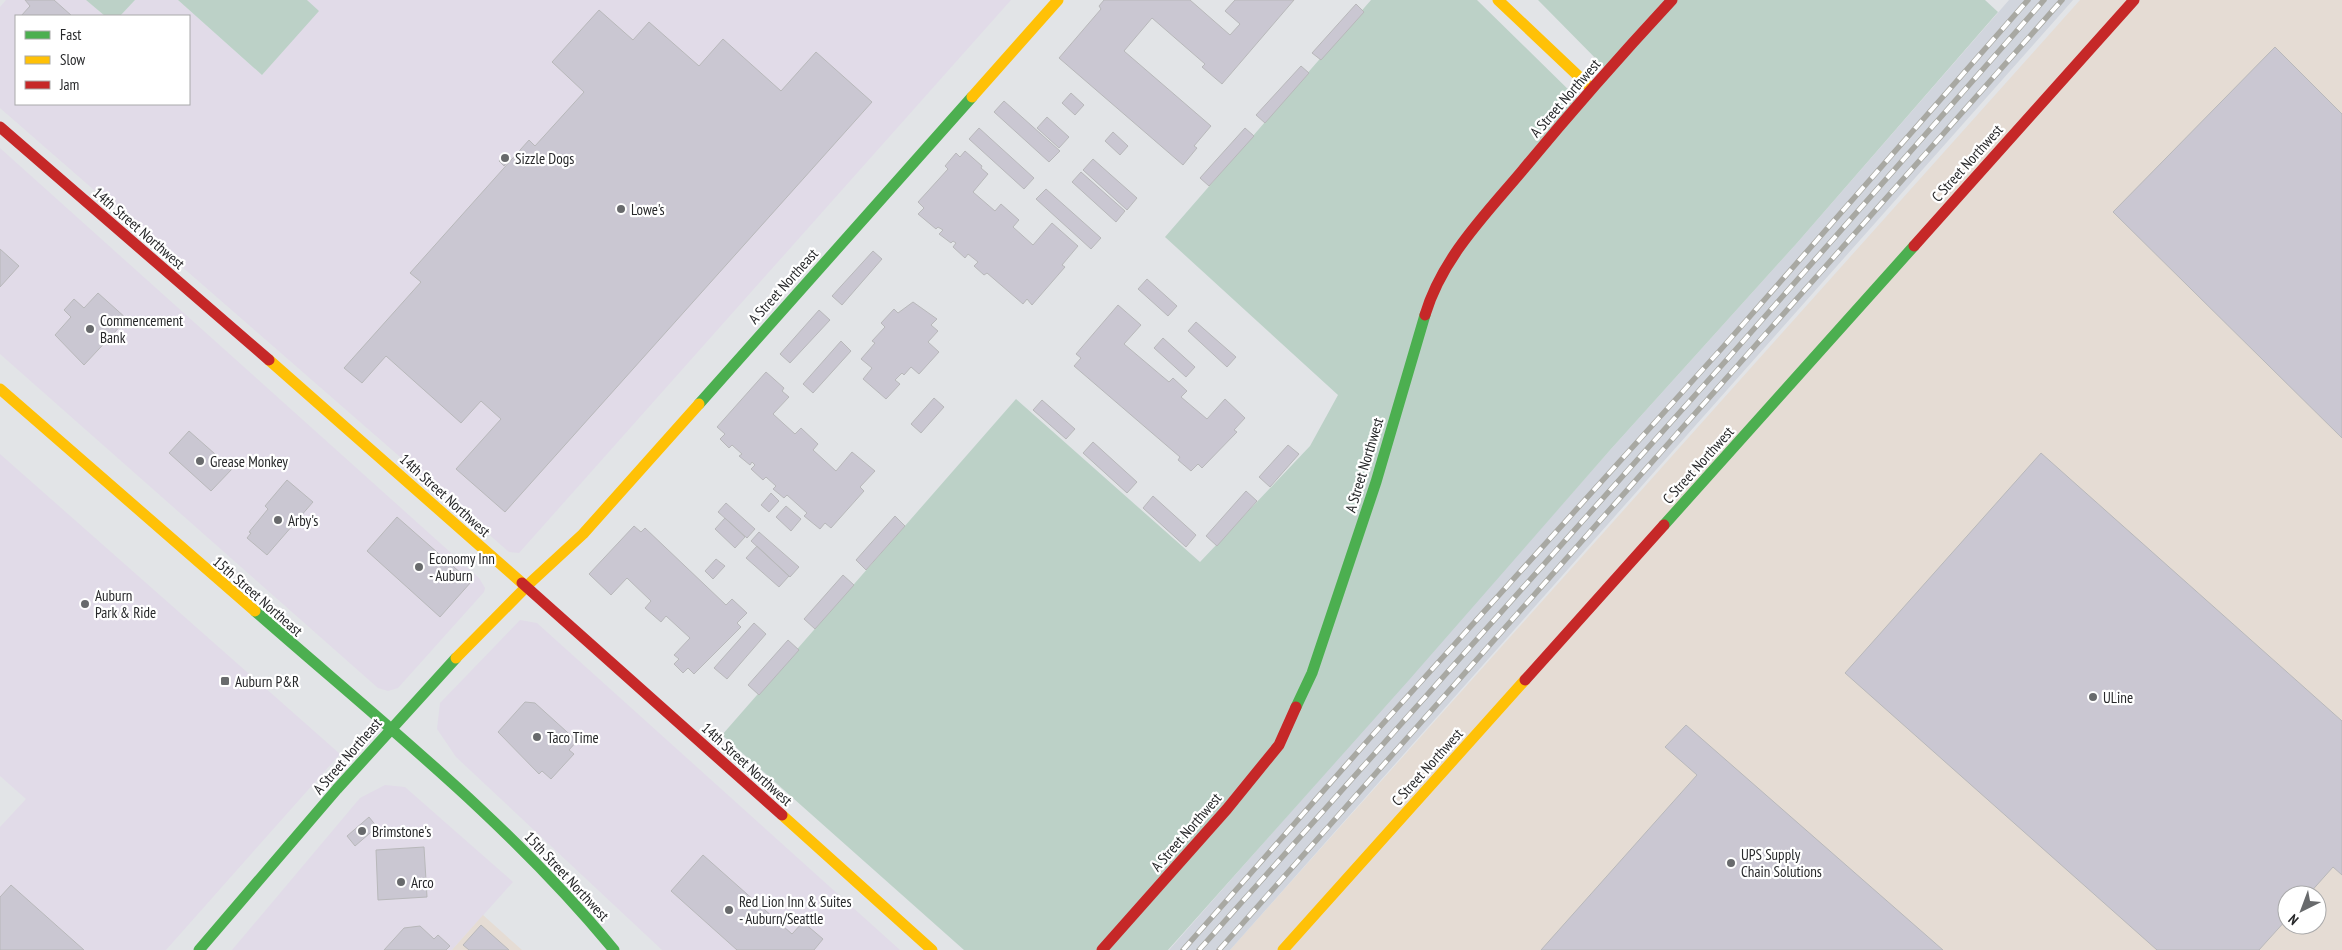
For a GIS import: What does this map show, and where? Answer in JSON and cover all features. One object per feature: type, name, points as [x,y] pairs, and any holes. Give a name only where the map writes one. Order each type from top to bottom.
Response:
[{"type":"street","name":"A Street Northeast","points":[[199,950],[389,730],[524,587],[583,534],[1058,0]]},
{"type":"street","points":[[1498,0],[1591,88]]},
{"type":"street","name":"A Street Northwest","points":[[1102,950],[1228,809],[1279,745],[1312,673],[1376,482],[1429,303],[1458,247],[1591,88],[1672,0]]},
{"type":"street","name":"C Street Northwest","points":[[1283,950],[2134,0]]},
{"type":"street","name":"14th Street Northwest","points":[[0,128],[394,468],[524,587],[932,950]]},
{"type":"street","name":"15th Street Northeast","points":[[0,390],[498,824]]},
{"type":"street","name":"A Street Northeast","points":[[524,587],[554,543]]},
{"type":"street","name":"15th Street Northwest","points":[[498,824],[573,900],[614,950]]},
{"type":"shaded area","points":[[6,0],[86,0],[104,15],[15,15],[15,105],[190,105],[190,15],[121,15],[135,0],[178,0],[262,75],[318,11],[307,0],[1011,0],[519,553],[509,552],[0,108],[0,7]]},
{"type":"shaded area","points":[[2009,0],[2073,0],[1230,950],[1169,950],[1611,449],[1797,243]]},
{"type":"shaded area","points":[[2080,0],[2342,0],[2342,950],[1230,950]]},
{"type":"shaded area","points":[[0,148],[479,578],[485,588],[484,592],[398,688],[388,691],[378,688],[0,354]]},
{"type":"shaded area","name":"Auburn Park & Ride","points":[[0,454],[340,754],[166,950],[0,950],[0,827],[26,799],[0,776]]},
{"type":"shaded area","points":[[520,620],[537,623],[900,950],[662,950],[456,757],[437,729],[440,703]]},
{"type":"shaded area","points":[[385,785],[405,787],[513,882],[452,950],[232,950],[360,798]]},
{"type":"shaded area","points":[[483,915],[522,950],[452,950]]},
{"type":"green space","points":[[86,0],[135,0],[121,15],[104,15]]},
{"type":"green space","points":[[178,0],[307,0],[319,11],[262,75]]},
{"type":"green space","points":[[1371,0],[1477,0],[1580,101],[1608,71],[1538,0],[1985,0],[1998,12],[1797,243],[1611,449],[1409,680],[1168,950],[964,950],[722,735],[1016,399],[1200,562],[1310,446],[1338,395],[1165,237]]},
{"type":"building","points":[[25,0],[54,0],[71,15],[22,15],[30,6]]},
{"type":"building","points":[[1104,0],[1190,0],[1230,35],[1240,24],[1225,11],[1235,0],[1294,0],[1222,84],[1202,67],[1205,64],[1152,18],[1124,51],[1211,126],[1194,146],[1197,148],[1183,165],[1059,58],[1101,9],[1099,6]]},
{"type":"building","points":[[1356,4],[1364,12],[1321,60],[1312,53]]},
{"type":"building","name":"Lowe's","points":[[599,10],[633,40],[649,22],[699,66],[723,39],[781,91],[816,52],[872,102],[505,512],[456,469],[501,419],[481,401],[461,423],[386,356],[362,383],[344,368],[421,282],[410,273],[529,140],[535,146],[584,92],[552,62]]},
{"type":"building","points":[[2275,47],[2342,114],[2342,438],[2113,212]]},
{"type":"building","points":[[1301,66],[1309,73],[1265,123],[1256,115]]},
{"type":"building","points":[[1071,93],[1084,105],[1075,115],[1062,103]]},
{"type":"building","points":[[1004,101],[1060,151],[1049,162],[994,112]]},
{"type":"building","points":[[1047,117],[1069,137],[1059,148],[1037,128]]},
{"type":"building","points":[[979,128],[1034,178],[1024,189],[969,139]]},
{"type":"building","points":[[1245,128],[1254,136],[1209,186],[1200,178]]},
{"type":"building","points":[[1113,132],[1128,146],[1120,155],[1105,141]]},
{"type":"building","points":[[965,151],[988,174],[973,192],[995,211],[1001,204],[1019,220],[1013,227],[1033,245],[1052,223],[1078,246],[1062,265],[1065,267],[1032,305],[1027,299],[1023,304],[987,273],[984,275],[974,266],[978,262],[968,254],[965,258],[953,247],[956,243],[953,241],[951,243],[939,234],[943,230],[938,227],[936,229],[918,214],[924,208],[918,202],[948,169],[945,166],[956,153],[960,157]]},
{"type":"building","name":"Sizzle Dogs","points":[[506,153],[511,157],[504,166],[499,161]]},
{"type":"building","points":[[1093,159],[1137,198],[1127,210],[1083,170]]},
{"type":"building","points":[[1081,172],[1125,211],[1116,222],[1072,182]]},
{"type":"building","points":[[1046,189],[1101,238],[1091,249],[1036,199]]},
{"type":"building","points":[[0,249],[19,266],[0,287]]},
{"type":"building","points":[[873,251],[882,259],[842,305],[832,296]]},
{"type":"building","points":[[1147,279],[1177,306],[1168,316],[1138,289]]},
{"type":"building","points":[[98,293],[127,319],[84,365],[55,335],[71,317],[64,310],[74,299],[84,308]]},
{"type":"building","points":[[913,302],[937,319],[931,325],[938,331],[928,342],[939,352],[919,374],[911,367],[904,375],[902,373],[895,380],[900,384],[886,399],[863,379],[872,368],[861,359],[875,343],[872,341],[885,327],[881,323],[894,309],[898,313]]},
{"type":"building","points":[[1118,305],[1141,325],[1124,344],[1169,382],[1173,378],[1187,391],[1181,397],[1207,419],[1225,399],[1245,418],[1234,430],[1237,432],[1202,468],[1198,464],[1191,471],[1178,460],[1180,457],[1074,366],[1081,358],[1076,354]]},
{"type":"building","points":[[819,310],[830,320],[790,363],[780,354]]},
{"type":"building","points":[[1196,322],[1236,357],[1227,367],[1188,331]]},
{"type":"building","points":[[1163,338],[1195,367],[1186,377],[1154,348]]},
{"type":"building","points":[[841,341],[851,351],[813,393],[803,384]]},
{"type":"building","points":[[766,372],[784,388],[782,391],[789,397],[773,414],[795,434],[801,428],[818,444],[813,450],[836,471],[852,452],[875,471],[860,487],[864,491],[831,528],[825,523],[820,529],[804,516],[807,513],[787,495],[784,498],[773,489],[776,486],[766,477],[763,480],[751,469],[755,465],[752,462],[750,465],[739,456],[742,454],[732,445],[729,448],[720,439],[725,434],[717,427]]},
{"type":"building","points":[[934,398],[944,407],[921,433],[911,424]]},
{"type":"building","points":[[1042,400],[1075,429],[1066,439],[1033,410]]},
{"type":"building","name":"Grease Monkey","points":[[189,431],[232,469],[211,491],[169,453]]},
{"type":"building","points":[[1093,442],[1137,482],[1127,493],[1083,453]]},
{"type":"building","points":[[1288,445],[1299,454],[1270,487],[1259,477]]},
{"type":"building","name":"ULine","points":[[2041,453],[2342,721],[2342,875],[2333,867],[2317,885],[2277,885],[2277,930],[2259,950],[2157,950],[1845,673]]},
{"type":"building","name":"Arby's","points":[[287,480],[313,502],[267,555],[247,538],[251,533],[249,532],[268,509],[265,506]]},
{"type":"building","points":[[1246,491],[1257,501],[1217,546],[1206,536]]},
{"type":"building","points":[[771,493],[779,501],[769,512],[761,505]]},
{"type":"building","points":[[1153,496],[1196,535],[1186,547],[1143,508]]},
{"type":"building","points":[[726,503],[755,529],[747,538],[718,512]]},
{"type":"building","points":[[786,506],[801,519],[791,531],[776,517]]},
{"type":"building","points":[[895,516],[905,526],[866,570],[856,560]]},
{"type":"building","name":"Economy Inn - Auburn","points":[[397,517],[471,582],[440,617],[367,551]]},
{"type":"building","points":[[725,518],[745,537],[735,548],[715,529]]},
{"type":"building","points":[[634,526],[641,532],[645,528],[726,605],[732,599],[747,613],[737,623],[741,627],[694,674],[688,668],[683,673],[674,664],[679,659],[674,655],[690,638],[666,616],[661,622],[645,608],[651,601],[627,578],[611,595],[589,574]]},
{"type":"building","points":[[759,532],[799,567],[790,577],[751,541]]},
{"type":"building","points":[[757,546],[789,576],[779,587],[746,558]]},
{"type":"building","points":[[716,559],[725,566],[713,579],[705,571]]},
{"type":"building","points":[[843,575],[854,585],[815,629],[804,619]]},
{"type":"building","points":[[754,623],[766,634],[727,679],[714,668]]},
{"type":"building","points":[[788,640],[799,650],[759,695],[748,685]]},
{"type":"building","name":"Taco Time","points":[[525,702],[535,703],[577,741],[569,750],[574,754],[551,779],[542,771],[539,774],[498,732]]},
{"type":"building","name":"UPS Supply Chain Solutions","points":[[1686,725],[1943,950],[1541,950],[1697,775],[1665,747]]},
{"type":"building","name":"Brimstone's","points":[[369,817],[377,827],[355,846],[347,836]]},
{"type":"building","name":"Arco","points":[[424,847],[427,897],[378,900],[376,850]]},
{"type":"building","name":"Red Lion Inn & Suites - Auburn/Seattle","points":[[703,855],[792,934],[803,922],[823,939],[814,950],[737,950],[671,891]]},
{"type":"building","points":[[11,885],[84,950],[0,950],[0,897]]},
{"type":"building","points":[[481,925],[509,950],[469,950],[463,945]]},
{"type":"building","points":[[420,926],[434,939],[438,935],[450,946],[446,950],[384,950],[404,928]]},
{"type":"railway","points":[[1183,950],[1370,738],[1723,347],[2028,0]]},
{"type":"railway","points":[[1199,950],[1731,355],[2044,0]]},
{"type":"railway","points":[[1219,950],[2062,0]]},
{"type":"traffic: fast","points":[[699,404],[972,97]]},
{"type":"traffic: fast","points":[[1664,525],[1914,246]]},
{"type":"traffic: fast","points":[[1296,707],[1312,673],[1376,482],[1425,315]]},
{"type":"traffic: fast","points":[[255,611],[442,773],[487,815],[574,903],[614,950]]},
{"type":"traffic: fast","points":[[199,950],[337,789],[456,658]]},
{"type":"traffic: slow","points":[[972,97],[1058,0]]},
{"type":"traffic: slow","points":[[1498,0],[1591,88]]},
{"type":"traffic: slow","points":[[269,360],[522,583]]},
{"type":"traffic: slow","points":[[0,389],[255,611]]},
{"type":"traffic: slow","points":[[456,658],[531,582],[583,534],[699,404]]},
{"type":"traffic: slow","points":[[1283,950],[1525,680]]},
{"type":"traffic: slow","points":[[782,815],[932,950]]},
{"type":"traffic: jam","points":[[1425,315],[1442,275],[1466,238],[1577,106],[1672,0]]},
{"type":"traffic: jam","points":[[1914,246],[2134,0]]},
{"type":"traffic: jam","points":[[0,127],[269,360]]},
{"type":"traffic: jam","points":[[1525,680],[1664,525]]},
{"type":"traffic: jam","points":[[522,583],[782,815]]},
{"type":"traffic: jam","points":[[1102,950],[1227,809],[1279,745],[1296,707]]},
{"type":"place","name":"Sizzle Dogs","points":[[505,158]]},
{"type":"place","name":"Lowe's","points":[[621,209]]},
{"type":"place","name":"Commencement Bank","points":[[90,329]]},
{"type":"place","name":"Grease Monkey","points":[[200,461]]},
{"type":"place","name":"Arby's","points":[[278,520]]},
{"type":"place","name":"Economy Inn - Auburn","points":[[419,567]]},
{"type":"place","name":"Auburn Park & Ride","points":[[85,604]]},
{"type":"place","name":"Auburn P&R","points":[[225,681]]},
{"type":"place","name":"ULine","points":[[2093,697]]},
{"type":"place","name":"Taco Time","points":[[537,737]]},
{"type":"place","name":"Brimstone's","points":[[362,831]]},
{"type":"place","name":"UPS Supply Chain Solutions","points":[[1731,863]]},
{"type":"place","name":"Arco","points":[[401,882]]},
{"type":"place","name":"Red Lion Inn & Suites - Auburn/Seattle","points":[[729,910]]}]
